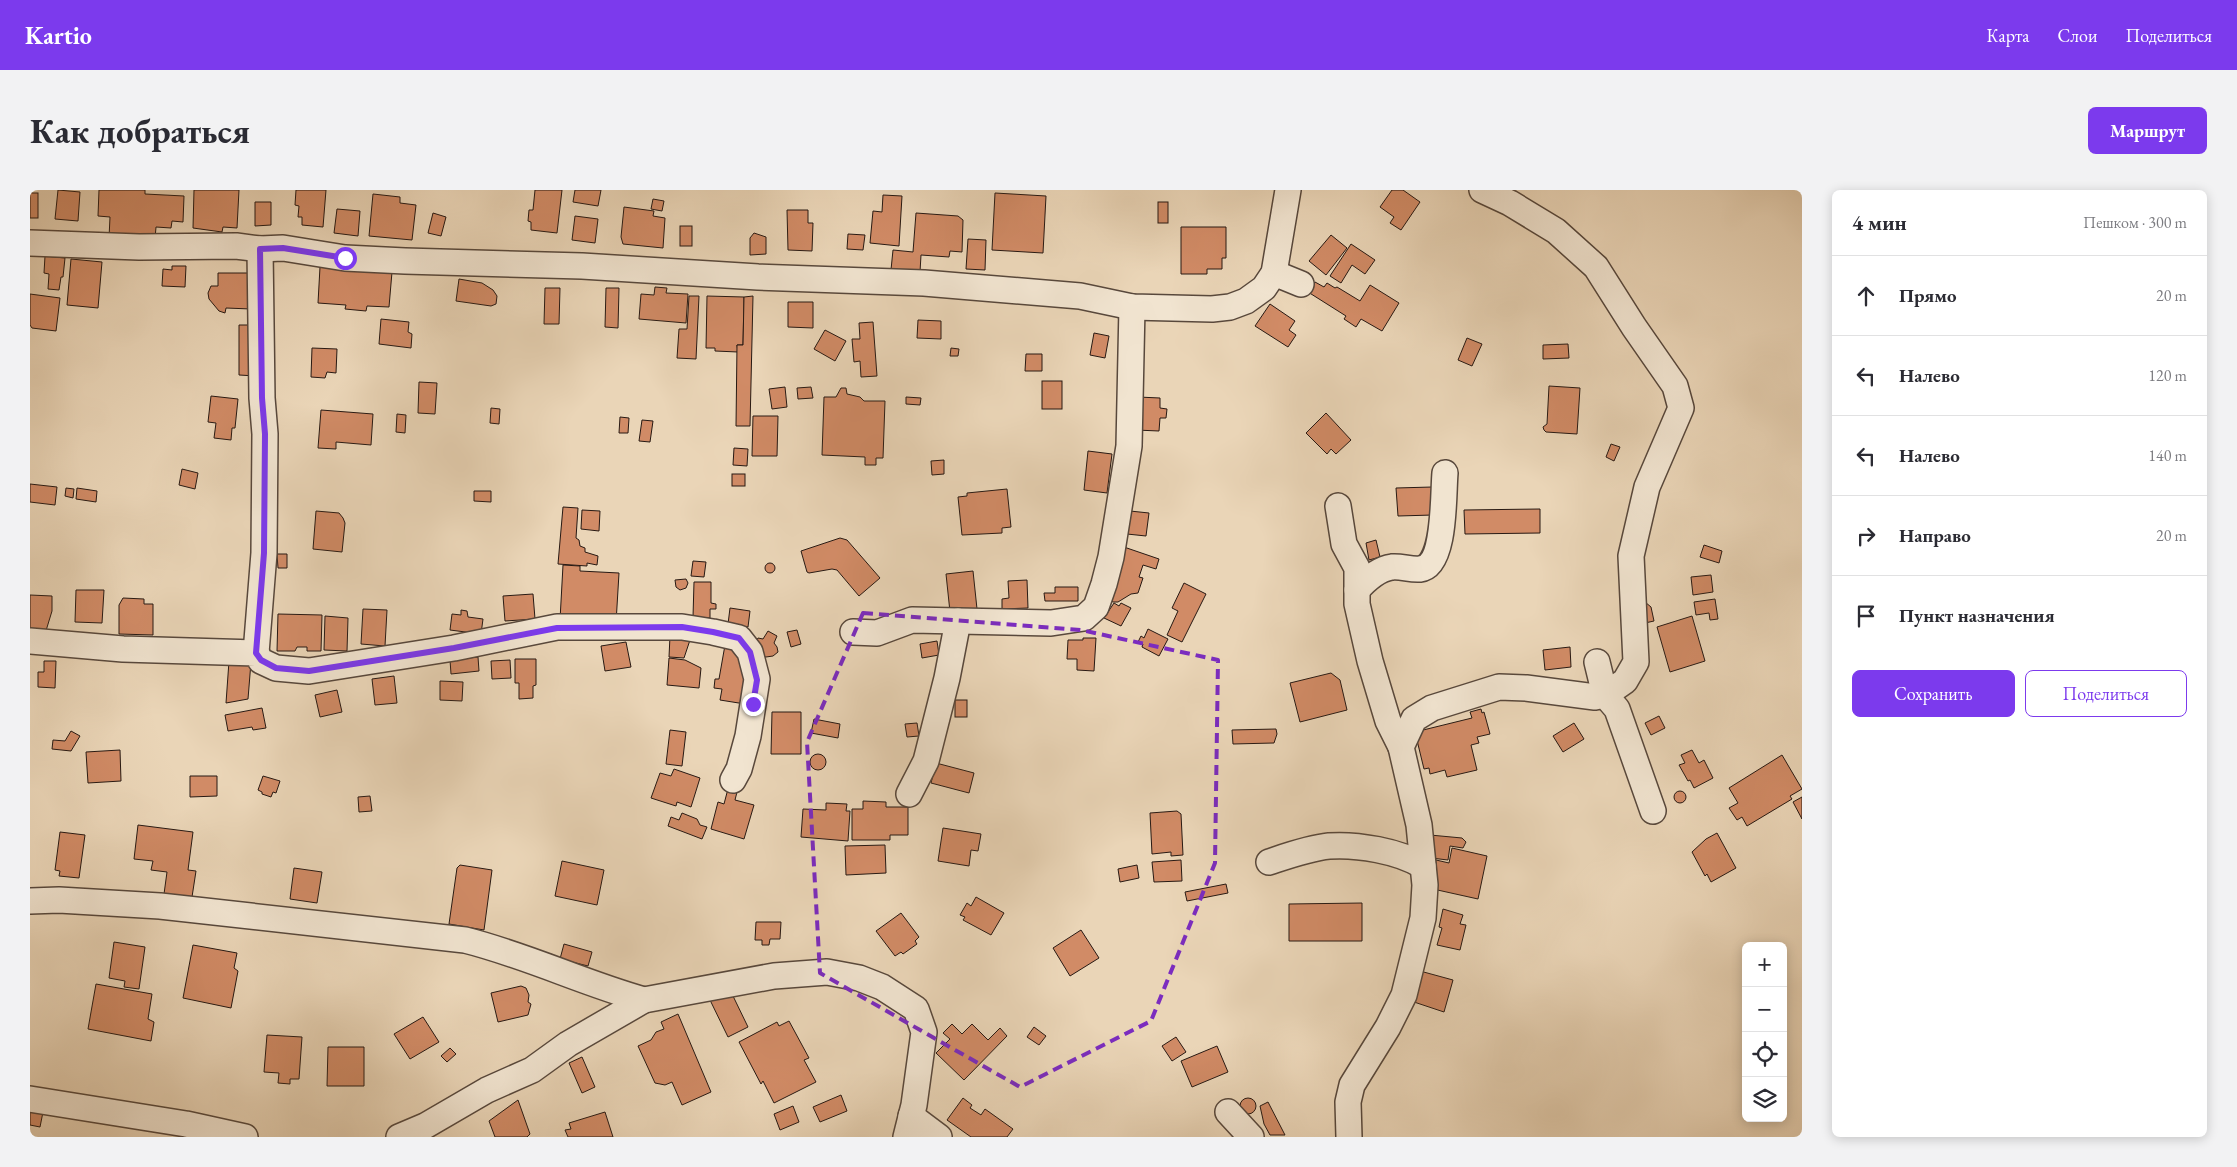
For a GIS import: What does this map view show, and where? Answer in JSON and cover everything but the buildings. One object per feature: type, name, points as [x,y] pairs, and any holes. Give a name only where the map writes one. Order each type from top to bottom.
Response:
[{"type":"street","points":[[30,243],[139,247],[236,246],[260,249],[283,248],[345,258],[582,266],[758,277],[924,283],[1080,296],[1132,307],[1212,309],[1230,307],[1246,301],[1264,288],[1274,273],[1288,190]]},
{"type":"street","points":[[1400,747],[1414,719],[1432,708],[1499,687],[1526,688],[1595,696],[1605,695],[1625,681],[1636,662],[1631,556],[1647,487],[1681,408],[1675,386],[1634,327],[1596,267],[1556,231],[1510,203],[1482,190]]},
{"type":"street","points":[[260,249],[262,398],[265,434],[264,533],[256,653],[261,660],[266,674],[309,671],[381,661],[557,628],[682,627],[713,632],[739,638],[750,652],[757,680],[748,736],[739,769],[733,780]]},
{"type":"street","points":[[1274,273],[1301,284]]},
{"type":"street","points":[[853,632],[877,633],[912,620],[1051,623],[1084,618],[1096,607],[1111,556],[1129,446],[1132,307]]},
{"type":"street","points":[[1357,590],[1369,577],[1391,567],[1422,569],[1432,562],[1441,538],[1444,473]]},
{"type":"street","points":[[1338,506],[1344,544],[1357,568],[1357,604],[1370,661],[1388,720],[1400,747],[1419,825],[1425,885],[1423,918],[1406,987],[1388,1026],[1352,1085],[1348,1102],[1349,1137]]},
{"type":"street","points":[[910,794],[926,761],[958,621]]},
{"type":"street","points":[[30,641],[123,649],[256,653]]},
{"type":"street","points":[[1597,662],[1605,695],[1617,708],[1652,811]]},
{"type":"street","points":[[1269,862],[1328,846],[1368,849],[1408,857],[1423,866]]},
{"type":"street","points":[[30,901],[59,900],[160,906],[465,940],[504,950],[644,1000]]},
{"type":"street","points":[[399,1137],[425,1126],[487,1090],[532,1070],[568,1044],[644,1000],[804,972],[827,972],[859,978],[882,987],[916,1009],[924,1032],[909,1126],[939,1137]]},
{"type":"street","points":[[30,1098],[186,1124],[245,1137]]},
{"type":"street","points":[[1228,1112],[1251,1137]]},
{"type":"highlighted area","points":[[863,613],[1081,630],[1218,660],[1215,863],[1151,1021],[1020,1087],[820,973],[807,742]]},
{"type":"route","points":[[345,258],[283,248],[260,249],[262,398],[265,434],[264,553],[256,653],[261,660],[276,668],[309,671],[381,661],[557,628],[682,627],[739,638],[750,652],[757,680],[753,704]]}]
